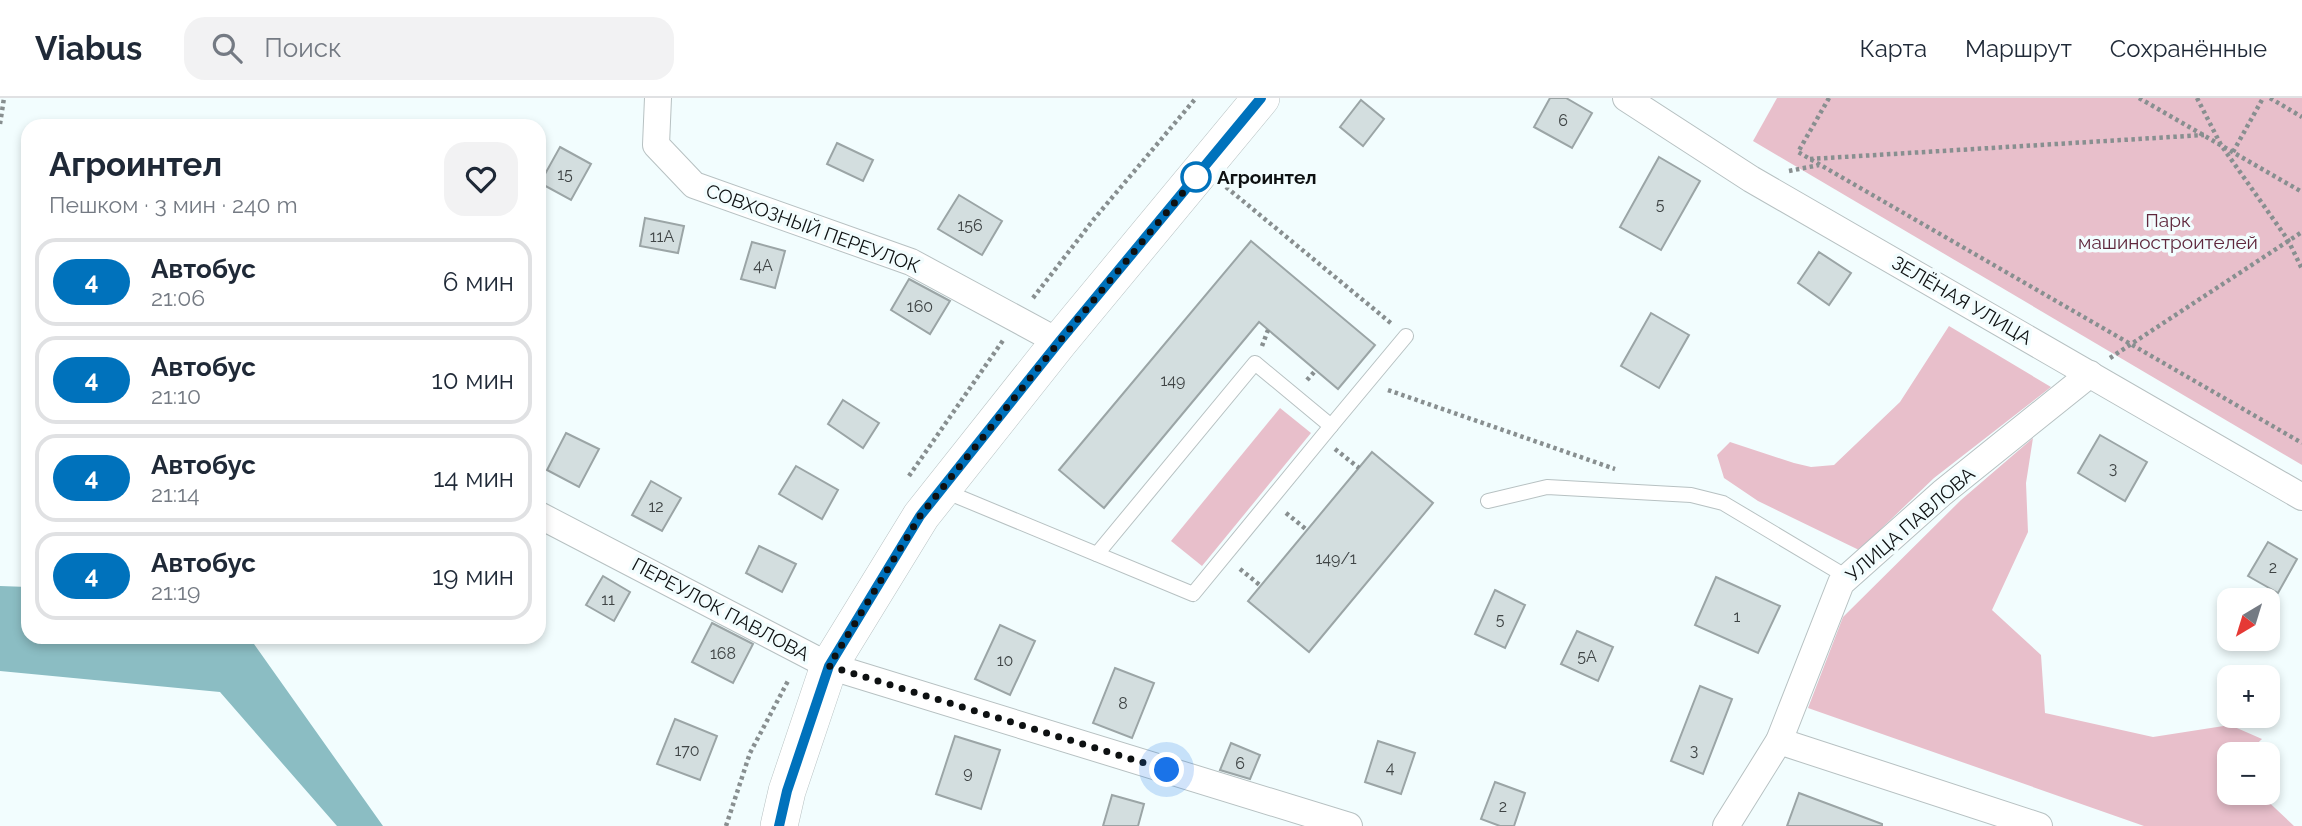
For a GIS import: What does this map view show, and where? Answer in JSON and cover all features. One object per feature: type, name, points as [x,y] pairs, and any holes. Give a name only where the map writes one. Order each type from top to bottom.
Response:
[{"type":"street","name":"СОВХОЗНЫЙ ПЕРЕУЛОК","points":[[658,98],[656,145],[694,185],[912,262],[1059,342]]},
{"type":"street","points":[[779,826],[787,791],[829,666],[920,516],[1059,342],[1261,98]]},
{"type":"street","name":"ЗЕЛЁНАЯ УЛИЦА","points":[[1626,98],[1751,179],[2302,497]]},
{"type":"street","name":"УЛИЦА ПАВЛОВА","points":[[1726,826],[1779,741],[1841,583],[1942,493],[2090,374]]},
{"type":"street","name":"ПЕРЕУЛОК ПАВЛОВА","points":[[546,519],[829,666],[1349,826]]},
{"type":"street","points":[[1779,741],[2039,826]]},
{"type":"lane","points":[[941,489],[1193,594],[1406,336]]},
{"type":"lane","points":[[1097,554],[1255,363],[1327,432]]},
{"type":"lane","points":[[1488,501],[1547,487],[1691,495],[1723,503],[1847,577]]},
{"type":"path","points":[[0,124],[4,98]]},
{"type":"path","points":[[1829,98],[1798,152],[2302,443]]},
{"type":"path","points":[[2139,98],[2301,189]]},
{"type":"path","points":[[2197,98],[2221,145],[2288,240],[2302,269]]},
{"type":"path","points":[[2233,152],[2263,98]]},
{"type":"path","points":[[2270,98],[2302,117]]},
{"type":"path","points":[[1810,159],[2204,135]]},
{"type":"path","points":[[1203,168],[1406,336]]},
{"type":"path","points":[[2090,374],[2129,343],[2302,232]]},
{"type":"path","points":[[1327,432],[1359,468]]},
{"type":"path","points":[[1270,500],[1307,530]]},
{"type":"path","points":[[1224,556],[1261,586]]},
{"type":"green space","name":"Парк машиностроителей","points":[[1777,98],[2302,98],[2302,465],[1753,141]]},
{"type":"green space","points":[[1949,326],[2051,387],[1934,478],[1859,550],[1758,501],[1724,478],[1717,455],[1730,442],[1811,467],[1834,465],[1900,402]]},
{"type":"green space","points":[[1280,408],[1311,433],[1202,566],[1171,541]]},
{"type":"green space","points":[[2033,438],[2026,483],[2028,532],[1992,610],[2041,655],[2045,713],[2153,737],[2217,727],[2237,728],[2262,739],[2259,742],[2217,742],[2217,805],[2272,805],[2294,826],[2144,826],[1808,708],[1843,617],[1961,500]]},
{"type":"water","points":[[0,586],[21,587],[21,644],[254,644],[383,826],[337,826],[220,692],[0,671]]},
{"type":"building","points":[[1550,98],[1566,98],[1592,113],[1572,148],[1534,127]]},
{"type":"building","points":[[1361,100],[1384,119],[1363,146],[1340,127]]},
{"type":"building","points":[[837,143],[873,160],[863,181],[827,164]]},
{"type":"building","points":[[560,147],[591,164],[571,200],[546,186],[546,172]]},
{"type":"building","points":[[1659,157],[1700,181],[1661,250],[1620,227]]},
{"type":"building","points":[[959,195],[1002,221],[982,255],[938,229]]},
{"type":"building","points":[[645,218],[684,226],[678,253],[640,246]]},
{"type":"building","points":[[1251,241],[1375,345],[1338,389],[1259,322],[1104,508],[1059,470]]},
{"type":"building","points":[[752,242],[785,251],[775,288],[741,279]]},
{"type":"building","points":[[1819,252],[1851,273],[1829,305],[1798,283]]},
{"type":"building","points":[[909,279],[950,301],[930,334],[891,310]]},
{"type":"building","points":[[1651,313],[1689,335],[1659,388],[1621,366]]},
{"type":"building","points":[[843,400],[879,423],[863,448],[828,424]]},
{"type":"building","points":[[566,433],[599,449],[579,487],[547,470]]},
{"type":"building","points":[[2100,435],[2147,462],[2125,501],[2078,473]]},
{"type":"building","points":[[1372,452],[1433,503],[1309,652],[1248,601]]},
{"type":"building","points":[[796,466],[838,490],[822,519],[779,494]]},
{"type":"building","points":[[651,481],[681,498],[662,531],[632,515]]},
{"type":"building","points":[[2268,542],[2297,559],[2280,589],[2269,588],[2248,576]]},
{"type":"building","points":[[759,546],[796,564],[782,592],[746,573]]},
{"type":"building","points":[[603,576],[630,592],[614,621],[586,605]]},
{"type":"building","points":[[1716,577],[1780,606],[1758,653],[1695,625]]},
{"type":"building","points":[[1495,590],[1525,605],[1505,648],[1475,634]]},
{"type":"building","points":[[712,623],[753,644],[733,683],[692,662]]},
{"type":"building","points":[[1000,625],[1035,641],[1010,695],[975,679]]},
{"type":"building","points":[[1577,631],[1613,647],[1598,681],[1561,664]]},
{"type":"building","points":[[1115,668],[1154,683],[1132,738],[1093,723]]},
{"type":"building","points":[[1700,686],[1732,699],[1703,774],[1671,761]]},
{"type":"building","points":[[675,719],[717,736],[700,780],[657,764]]},
{"type":"building","points":[[955,736],[1000,750],[981,809],[936,794]]},
{"type":"building","points":[[1378,741],[1415,753],[1401,794],[1365,782]]},
{"type":"building","points":[[1231,743],[1260,755],[1250,779],[1220,770]]},
{"type":"building","points":[[1495,782],[1525,793],[1514,826],[1500,826],[1481,819]]},
{"type":"building","points":[[1799,793],[1882,824],[1882,826],[1787,826]]},
{"type":"building","points":[[1112,795],[1144,804],[1138,826],[1103,826]]},
{"type":"bus line","name":"4","points":[[779,826],[787,791],[829,666],[920,516],[1059,342],[1261,98]]},
{"type":"place","name":"Агроинтел","points":[[1196,177]]},
{"type":"route","points":[[1167,770],[829,666],[920,516],[1196,177]]}]
